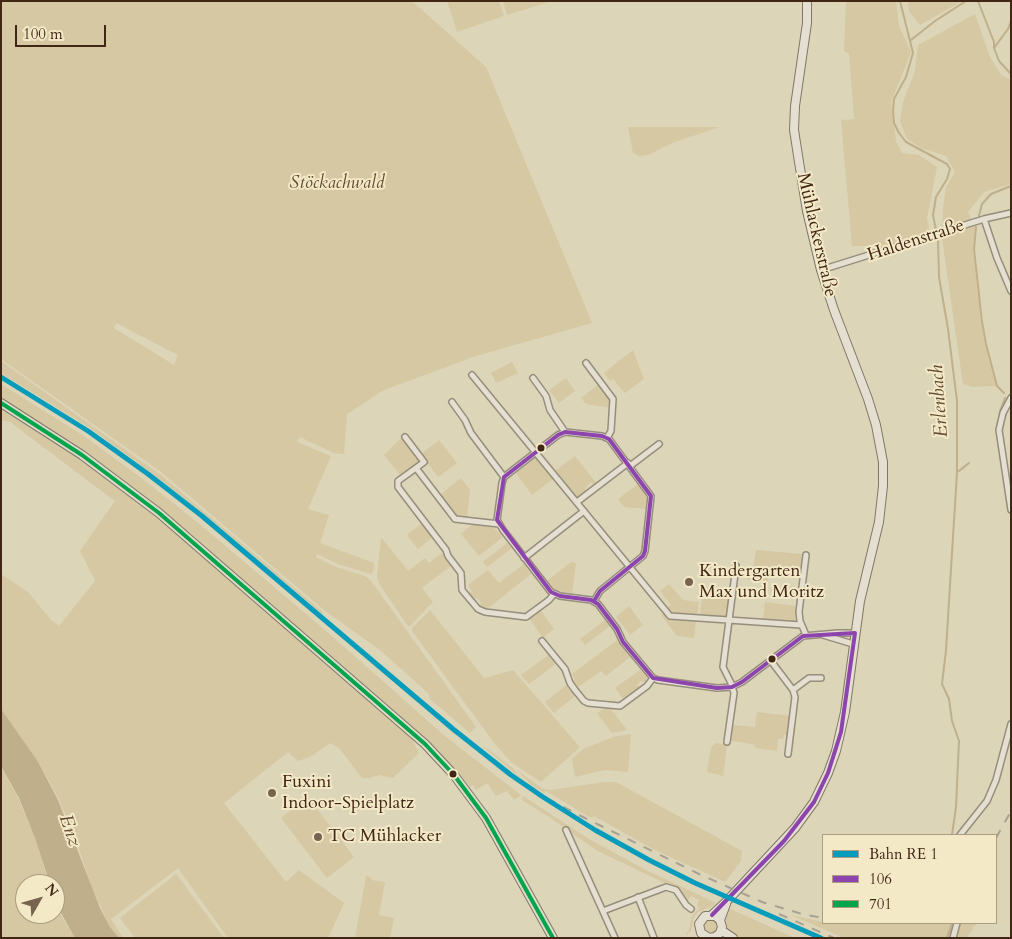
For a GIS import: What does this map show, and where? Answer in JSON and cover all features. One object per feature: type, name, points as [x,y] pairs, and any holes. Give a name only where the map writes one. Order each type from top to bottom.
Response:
[{"type":"main road","name":"Mühlackerstraße","points":[[712,915],[795,828],[814,802],[836,751],[841,732],[854,633],[879,522],[883,486],[883,462],[868,399],[821,270],[808,211],[794,130],[795,106],[807,23],[807,1]]},
{"type":"main road","points":[[1,403],[63,442],[159,513],[425,744],[458,779],[486,818],[553,938]]},
{"type":"main road","points":[[718,935],[720,920],[726,902]]},
{"type":"main road","points":[[720,920],[712,915],[705,916],[700,921],[700,930],[704,937],[718,935],[733,938]]},
{"type":"main road","points":[[694,938],[700,930]]},
{"type":"street","name":"Haldenstraße","points":[[821,270],[984,219],[1011,214]]},
{"type":"street","points":[[984,219],[997,258],[1011,291]]},
{"type":"street","points":[[586,363],[613,399],[611,431],[607,438]]},
{"type":"street","points":[[472,375],[670,616],[801,625]]},
{"type":"street","points":[[532,378],[546,396],[550,410],[565,432]]},
{"type":"street","points":[[1011,398],[1003,413],[999,430],[1011,510]]},
{"type":"street","points":[[452,402],[465,420],[471,434],[504,477]]},
{"type":"street","points":[[594,601],[600,591],[641,558],[645,550],[652,498],[650,492],[607,438],[565,432],[504,477],[497,517],[499,524],[549,590],[554,594],[594,601],[617,629],[623,642],[653,678],[716,688],[732,687],[742,682],[806,635],[854,633]]},
{"type":"street","points":[[404,437],[424,462],[398,481],[398,487],[461,573],[462,590],[476,608],[485,612],[526,617],[554,594]]},
{"type":"street","points":[[577,502],[659,444]]},
{"type":"street","points":[[416,468],[455,519],[499,524]]},
{"type":"street","points":[[524,558],[584,511]]},
{"type":"street","points":[[806,555],[799,612],[801,625],[806,635]]},
{"type":"street","points":[[727,742],[734,699],[732,687],[723,668],[736,566]]},
{"type":"street","points":[[823,635],[853,644]]},
{"type":"street","points":[[542,641],[564,668],[575,690],[588,703],[620,706],[646,686],[653,678]]},
{"type":"street","points":[[770,661],[793,690],[795,702],[788,754]]},
{"type":"street","points":[[793,690],[809,678],[821,678]]},
{"type":"street","points":[[961,834],[987,801],[996,780],[1011,724]]},
{"type":"street","points":[[566,830],[615,938]]},
{"type":"street","points":[[603,912],[666,887],[676,890],[691,909]]},
{"type":"street","points":[[638,897],[654,938]]},
{"type":"street","points":[[953,938],[957,924]]},
{"type":"green space","name":"Stöckachwald","points":[[1,1],[412,1],[486,67],[592,323],[476,356],[384,390],[347,414],[344,454],[334,453],[300,437],[297,442],[331,456],[308,509],[329,515],[320,543],[374,563],[373,572],[371,574],[338,564],[317,554],[316,557],[336,567],[365,576],[371,581],[476,727],[470,733],[429,698],[429,694],[380,650],[324,610],[161,472],[1,359]],"holes":[[[116,323],[178,355],[174,365],[114,328]]]},
{"type":"green space","points":[[447,1],[499,1],[504,16],[457,32]]},
{"type":"green space","points":[[503,1],[552,1],[507,15]]},
{"type":"green space","points":[[846,1],[896,1],[899,26],[911,52],[891,102],[896,141],[902,153],[919,155],[937,167],[927,218],[930,234],[873,250],[868,246],[852,246],[841,120],[854,119],[849,54],[844,51]]},
{"type":"green space","points":[[908,1],[962,1],[920,25],[909,11]]},
{"type":"green space","points":[[975,14],[990,57],[1001,75],[1011,80],[1011,184],[984,192],[968,212],[975,227],[973,249],[981,322],[996,386],[972,387],[963,384],[942,238],[946,187],[955,172],[946,156],[921,148],[907,139],[900,121],[903,102],[915,71],[918,45]]},
{"type":"green space","points":[[628,127],[720,127],[672,143],[648,155],[639,156],[633,153]]},
{"type":"green space","points":[[633,350],[644,379],[625,393],[613,379],[610,381],[604,373]]},
{"type":"green space","points":[[1,361],[161,475],[323,612],[322,614],[204,514],[150,472],[90,428],[1,373]]},
{"type":"green space","points":[[512,362],[518,373],[496,383],[491,373]]},
{"type":"green space","points":[[566,378],[575,391],[559,403],[549,390]]},
{"type":"green space","points":[[1,384],[84,436],[144,480],[325,630],[446,737],[521,795],[514,800],[507,791],[496,796],[487,783],[476,790],[473,785],[470,787],[445,758],[416,730],[267,604],[198,540],[139,492],[93,458],[1,398]]},
{"type":"green space","points":[[599,384],[610,398],[611,408],[586,404],[581,398]]},
{"type":"green space","points":[[1,407],[90,465],[157,517],[410,736],[419,753],[393,778],[379,775],[362,778],[339,748],[330,743],[310,757],[298,761],[288,752],[224,803],[286,882],[299,870],[344,903],[328,938],[228,938],[178,868],[111,919],[123,938],[119,938],[110,927],[92,888],[59,799],[37,760],[1,709],[1,574],[28,592],[51,620],[59,626],[95,581],[80,551],[115,501],[10,422],[1,420]]},
{"type":"green space","points":[[402,437],[420,462],[401,476],[384,455]]},
{"type":"green space","points":[[439,440],[457,463],[438,477],[421,454]]},
{"type":"green space","points":[[575,456],[597,484],[595,486],[591,482],[585,488],[587,491],[577,499],[555,471]]},
{"type":"green space","points":[[536,457],[554,478],[532,495],[516,473]]},
{"type":"green space","points":[[461,478],[470,490],[467,518],[460,518],[455,514],[440,495]]},
{"type":"green space","points":[[638,484],[648,500],[647,509],[624,507],[618,499]]},
{"type":"green space","points":[[422,523],[433,537],[418,549],[407,535]]},
{"type":"green space","points":[[473,524],[494,528],[503,537],[479,556],[461,534]]},
{"type":"green space","points":[[381,537],[408,571],[425,558],[429,563],[442,553],[452,565],[422,588],[433,602],[410,626],[408,626],[380,585],[377,577]]},
{"type":"green space","points":[[507,543],[512,548],[487,567],[483,562]]},
{"type":"green space","points":[[756,550],[802,554],[800,571],[770,567],[768,582],[746,579],[753,568]]},
{"type":"green space","points":[[571,562],[576,563],[572,593],[555,590],[547,581]]},
{"type":"green space","points":[[524,564],[531,574],[486,610],[478,606],[481,603],[477,598],[474,601],[468,594],[472,591],[468,585],[488,570],[499,583]]},
{"type":"green space","points":[[669,584],[683,600],[699,602],[697,615],[671,613],[667,608],[671,605],[660,591]]},
{"type":"green space","points":[[703,587],[730,590],[727,617],[700,615]]},
{"type":"green space","points":[[765,602],[795,606],[795,623],[763,620]]},
{"type":"green space","points":[[629,606],[643,625],[630,635],[616,617]]},
{"type":"green space","points":[[430,610],[484,678],[513,670],[579,746],[541,782],[511,762],[495,744],[412,631],[412,628]]},
{"type":"green space","points":[[540,610],[554,629],[543,638],[529,618]]},
{"type":"green space","points":[[664,613],[669,618],[696,620],[694,638],[677,636],[661,615]]},
{"type":"green space","points":[[605,620],[610,626],[585,645],[580,639]]},
{"type":"green space","points":[[617,640],[630,657],[606,676],[601,671],[577,688],[572,681],[575,679],[572,674]]},
{"type":"green space","points":[[550,654],[557,663],[529,684],[521,675]]},
{"type":"green space","points":[[640,670],[646,677],[646,683],[642,681],[637,684],[640,688],[624,700],[615,688]]},
{"type":"green space","points":[[568,684],[576,695],[554,713],[545,702]]},
{"type":"green space","points":[[604,709],[611,709],[627,730],[612,733],[597,713]]},
{"type":"green space","points":[[757,712],[791,716],[788,735],[784,735],[783,739],[778,739],[777,751],[756,748],[753,744],[731,741],[733,725],[755,727]]},
{"type":"green space","points":[[631,734],[628,772],[605,770],[575,777],[572,759],[583,749],[613,737]]},
{"type":"green space","points":[[716,743],[727,745],[723,776],[707,772],[711,747]]},
{"type":"green space","points":[[482,746],[515,770],[529,785]]},
{"type":"green space","points":[[1,767],[18,798],[35,838],[46,874],[15,874],[15,924],[65,924],[65,922],[75,938],[1,938]]},
{"type":"green space","points":[[518,771],[543,789],[551,790],[616,782],[742,851],[741,861],[725,882],[655,850],[594,816],[592,818],[584,814],[546,791],[544,793],[531,785]]},
{"type":"green space","points":[[523,796],[589,839],[644,869],[716,903],[698,912],[687,935],[692,916],[699,908],[697,905],[699,900],[691,896],[687,902],[677,889],[596,850],[522,800]]},
{"type":"green space","name":"TC Mühlacker","points":[[308,797],[354,857],[327,878],[281,818]]},
{"type":"green space","points":[[176,874],[224,938],[135,938],[120,918]]},
{"type":"green space","name":"TC Mühlacker","points":[[366,876],[371,877],[371,880],[385,882],[379,915],[394,918],[390,938],[355,938]]},
{"type":"green space","points":[[728,908],[795,938],[739,938],[727,930],[724,916]]},
{"type":"green space","points":[[791,915],[822,922],[822,924],[976,924],[966,938],[844,938]]},
{"type":"green space","points":[[711,919],[716,921],[718,926],[716,931],[711,933],[706,931],[704,926],[706,921]]},
{"type":"water","name":"Enz","points":[[1,709],[37,760],[58,800],[100,908],[110,927],[119,938],[75,938],[65,920],[65,874],[47,874],[19,798],[1,766]]},
{"type":"waterway","name":"Erlenbach","points":[[900,1],[913,53],[906,77],[894,99],[894,123],[906,142],[947,164],[950,169],[947,179],[936,197],[933,215],[938,240],[939,277],[957,401],[957,472],[946,650],[942,684],[949,699],[952,721],[959,741],[956,807],[952,834]]},
{"type":"waterway","points":[[911,40],[935,21],[966,1]]},
{"type":"waterway","points":[[978,1],[994,42],[994,48],[999,61],[1011,74]]},
{"type":"waterway","points":[[994,48],[1008,29],[1011,21]]},
{"type":"waterway","points":[[979,216],[982,204],[991,194],[1011,186]]},
{"type":"waterway","points":[[976,227],[974,249],[982,322],[997,386],[1004,393]]},
{"type":"waterway","points":[[1000,411],[1005,398]]},
{"type":"waterway","points":[[959,471],[969,463]]},
{"type":"waterway","name":"Erlenbach","points":[[947,938],[952,924]]},
{"type":"railway","points":[[517,779],[544,797],[699,874],[762,902],[822,918]]},
{"type":"railway","points":[[997,836],[1011,811]]},
{"type":"railway","points":[[779,914],[834,938]]},
{"type":"transit line","points":[[1,377],[88,431],[148,474],[202,516],[453,729],[511,775],[543,797],[595,830],[649,860],[695,883],[821,938]]},
{"type":"transit line","name":"701","points":[[1,403],[82,455],[159,513],[425,744],[454,775],[486,818],[553,938]]},
{"type":"transit line","name":"106","points":[[594,601],[600,591],[643,556],[651,496],[609,439],[602,436],[565,432],[558,435],[504,477],[497,520],[551,592],[560,596],[591,600],[598,604],[617,629],[623,642],[653,678],[717,688],[732,687],[742,682],[803,636],[855,633],[841,732],[828,773],[814,802],[784,841],[712,915]]},
{"type":"place","name":"Kindergarten Max und Moritz","points":[[689,582]]},
{"type":"place","name":"Fuxini Indoor-Spielplatz","points":[[272,793]]},
{"type":"place","name":"TC Mühlacker","points":[[318,837]]}]
